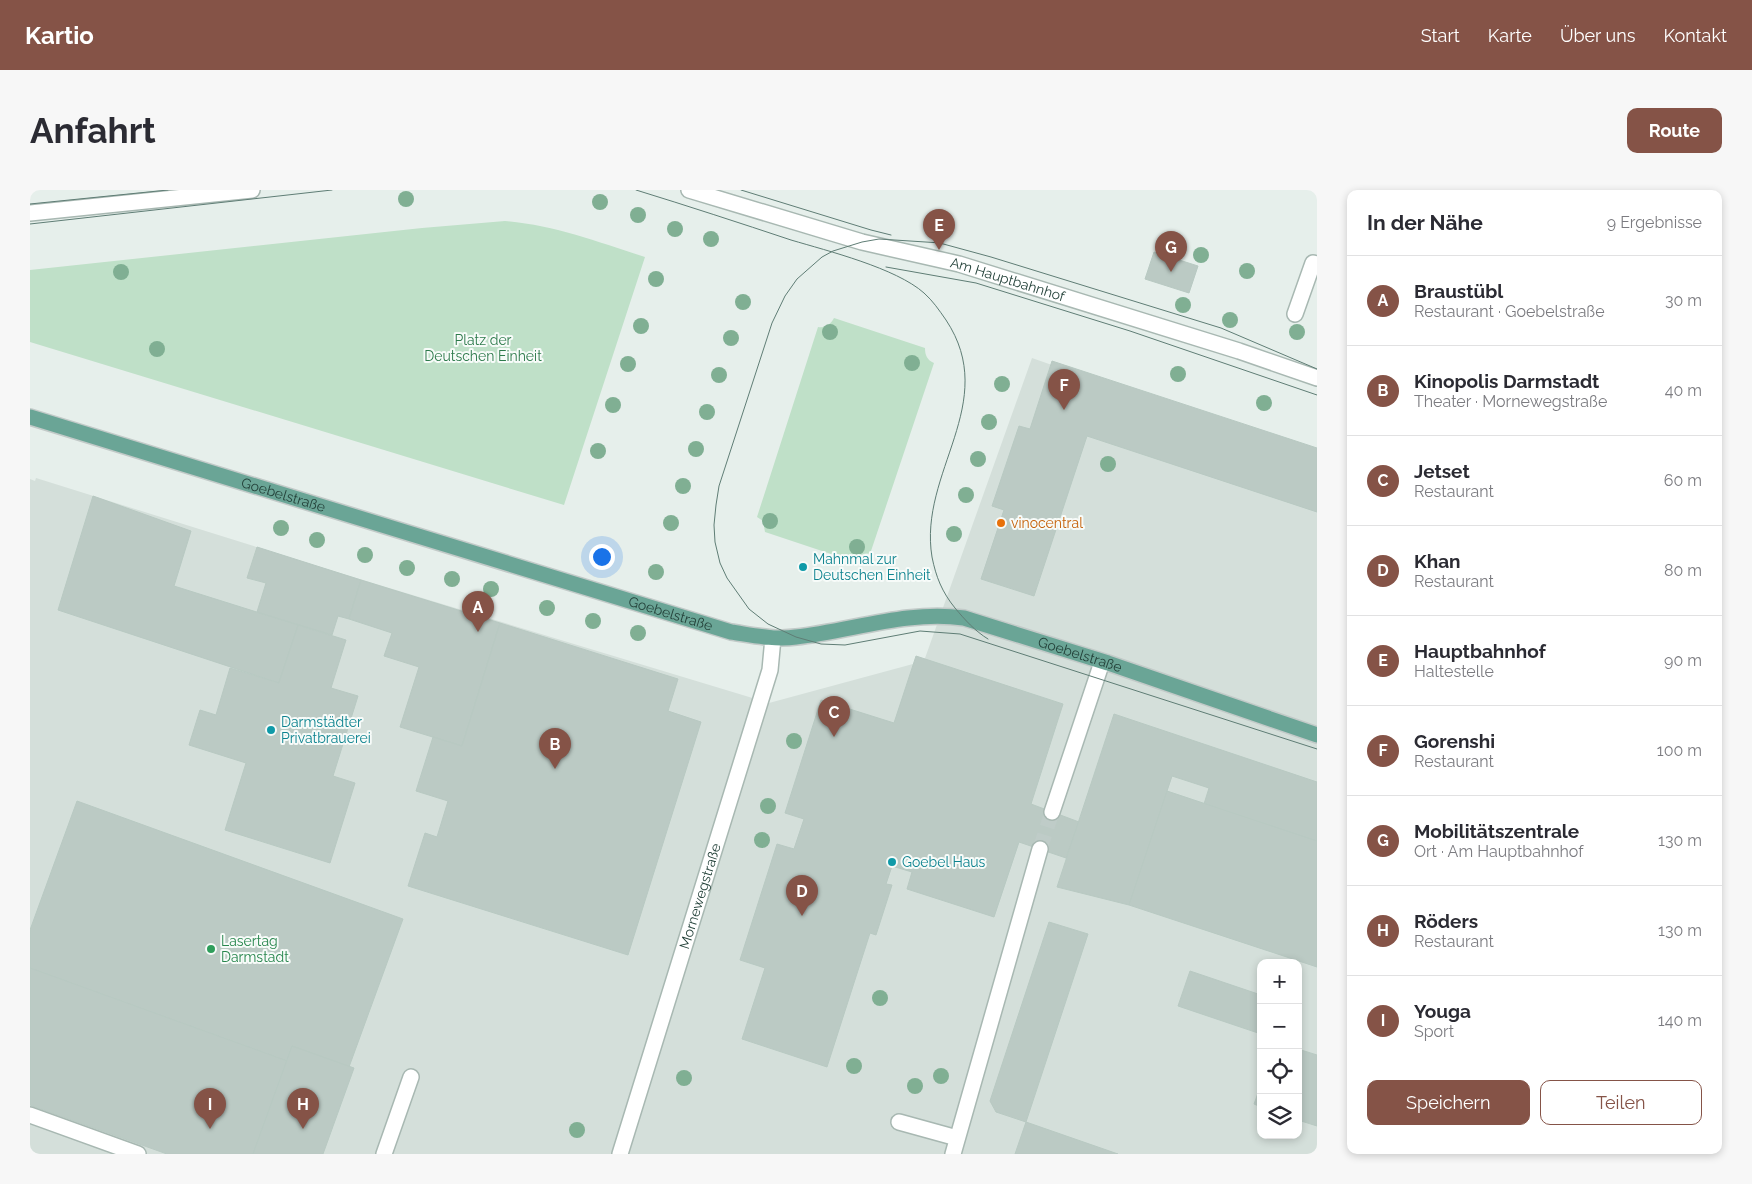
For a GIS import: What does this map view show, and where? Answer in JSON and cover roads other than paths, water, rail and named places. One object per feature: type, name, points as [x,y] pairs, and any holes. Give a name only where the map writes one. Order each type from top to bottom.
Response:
[{"type":"main road","name":"Goebelstraße","points":[[30,417],[731,632],[773,638],[796,637],[904,618],[945,616],[964,618],[1102,662],[1317,735]]},
{"type":"street","points":[[30,213],[121,197],[252,190]]},
{"type":"street","name":"Am Hauptbahnhof","points":[[689,190],[862,242],[959,264],[1239,351],[1317,378]]},
{"type":"street","points":[[1295,314],[1315,264]]},
{"type":"street","name":"Mornewegstraße","points":[[620,1154],[770,670],[773,638]]},
{"type":"street","points":[[1052,812],[1102,662]]},
{"type":"street","points":[[953,1154],[1040,849]]},
{"type":"street","points":[[384,1154],[411,1076]]},
{"type":"street","points":[[30,1114],[138,1154]]},
{"type":"street","points":[[899,1122],[958,1138]]},
{"type":"tunnel","points":[[1040,849],[1052,812]]},
{"type":"tram line","points":[[30,204],[168,190]]},
{"type":"tram line","points":[[30,224],[332,190]]},
{"type":"tram line","points":[[636,190],[861,261],[912,284],[936,306],[946,320],[961,351],[965,380],[962,409],[936,496],[931,526],[932,557],[940,584],[950,602],[970,625],[988,639]]},
{"type":"tram line","points":[[741,190],[891,235]]},
{"type":"tram line","points":[[941,243],[879,239],[833,251],[822,257],[797,279],[785,296],[772,323],[719,486],[716,505],[715,542],[720,563],[727,578],[749,609],[768,624],[796,637],[821,644],[845,645],[920,631],[960,634],[1317,749]]},
{"type":"tram line","points":[[936,242],[991,257],[1221,328],[1317,369]]},
{"type":"tram line","points":[[886,267],[976,283],[1130,331],[1317,395]]},
{"type":"place","name":"Hauptbahnhof","points":[[939,250]]},
{"type":"place","name":"Mobilitätszentrale","points":[[1171,272]]},
{"type":"place","name":"Gorenshi","points":[[1064,410]]},
{"type":"place","name":"vinocentral","points":[[1001,523]]},
{"type":"place","name":"Mahnmal zur Deutschen Einheit","points":[[803,567]]},
{"type":"place","name":"Braustübl","points":[[478,632]]},
{"type":"place","name":"Darmstädter Privatbrauerei","points":[[271,730]]},
{"type":"place","name":"Jetset","points":[[834,737]]},
{"type":"place","name":"Kinopolis Darmstadt","points":[[555,769]]},
{"type":"place","name":"Goebel Haus","points":[[892,862]]},
{"type":"place","name":"Khan","points":[[802,916]]},
{"type":"place","name":"Lasertag Darmstadt","points":[[211,949]]},
{"type":"place","name":"Youga","points":[[210,1129]]},
{"type":"place","name":"Röders","points":[[303,1129]]},
{"type":"park label","name":"Platz der Deutschen Einheit","points":[[483,348]]}]
